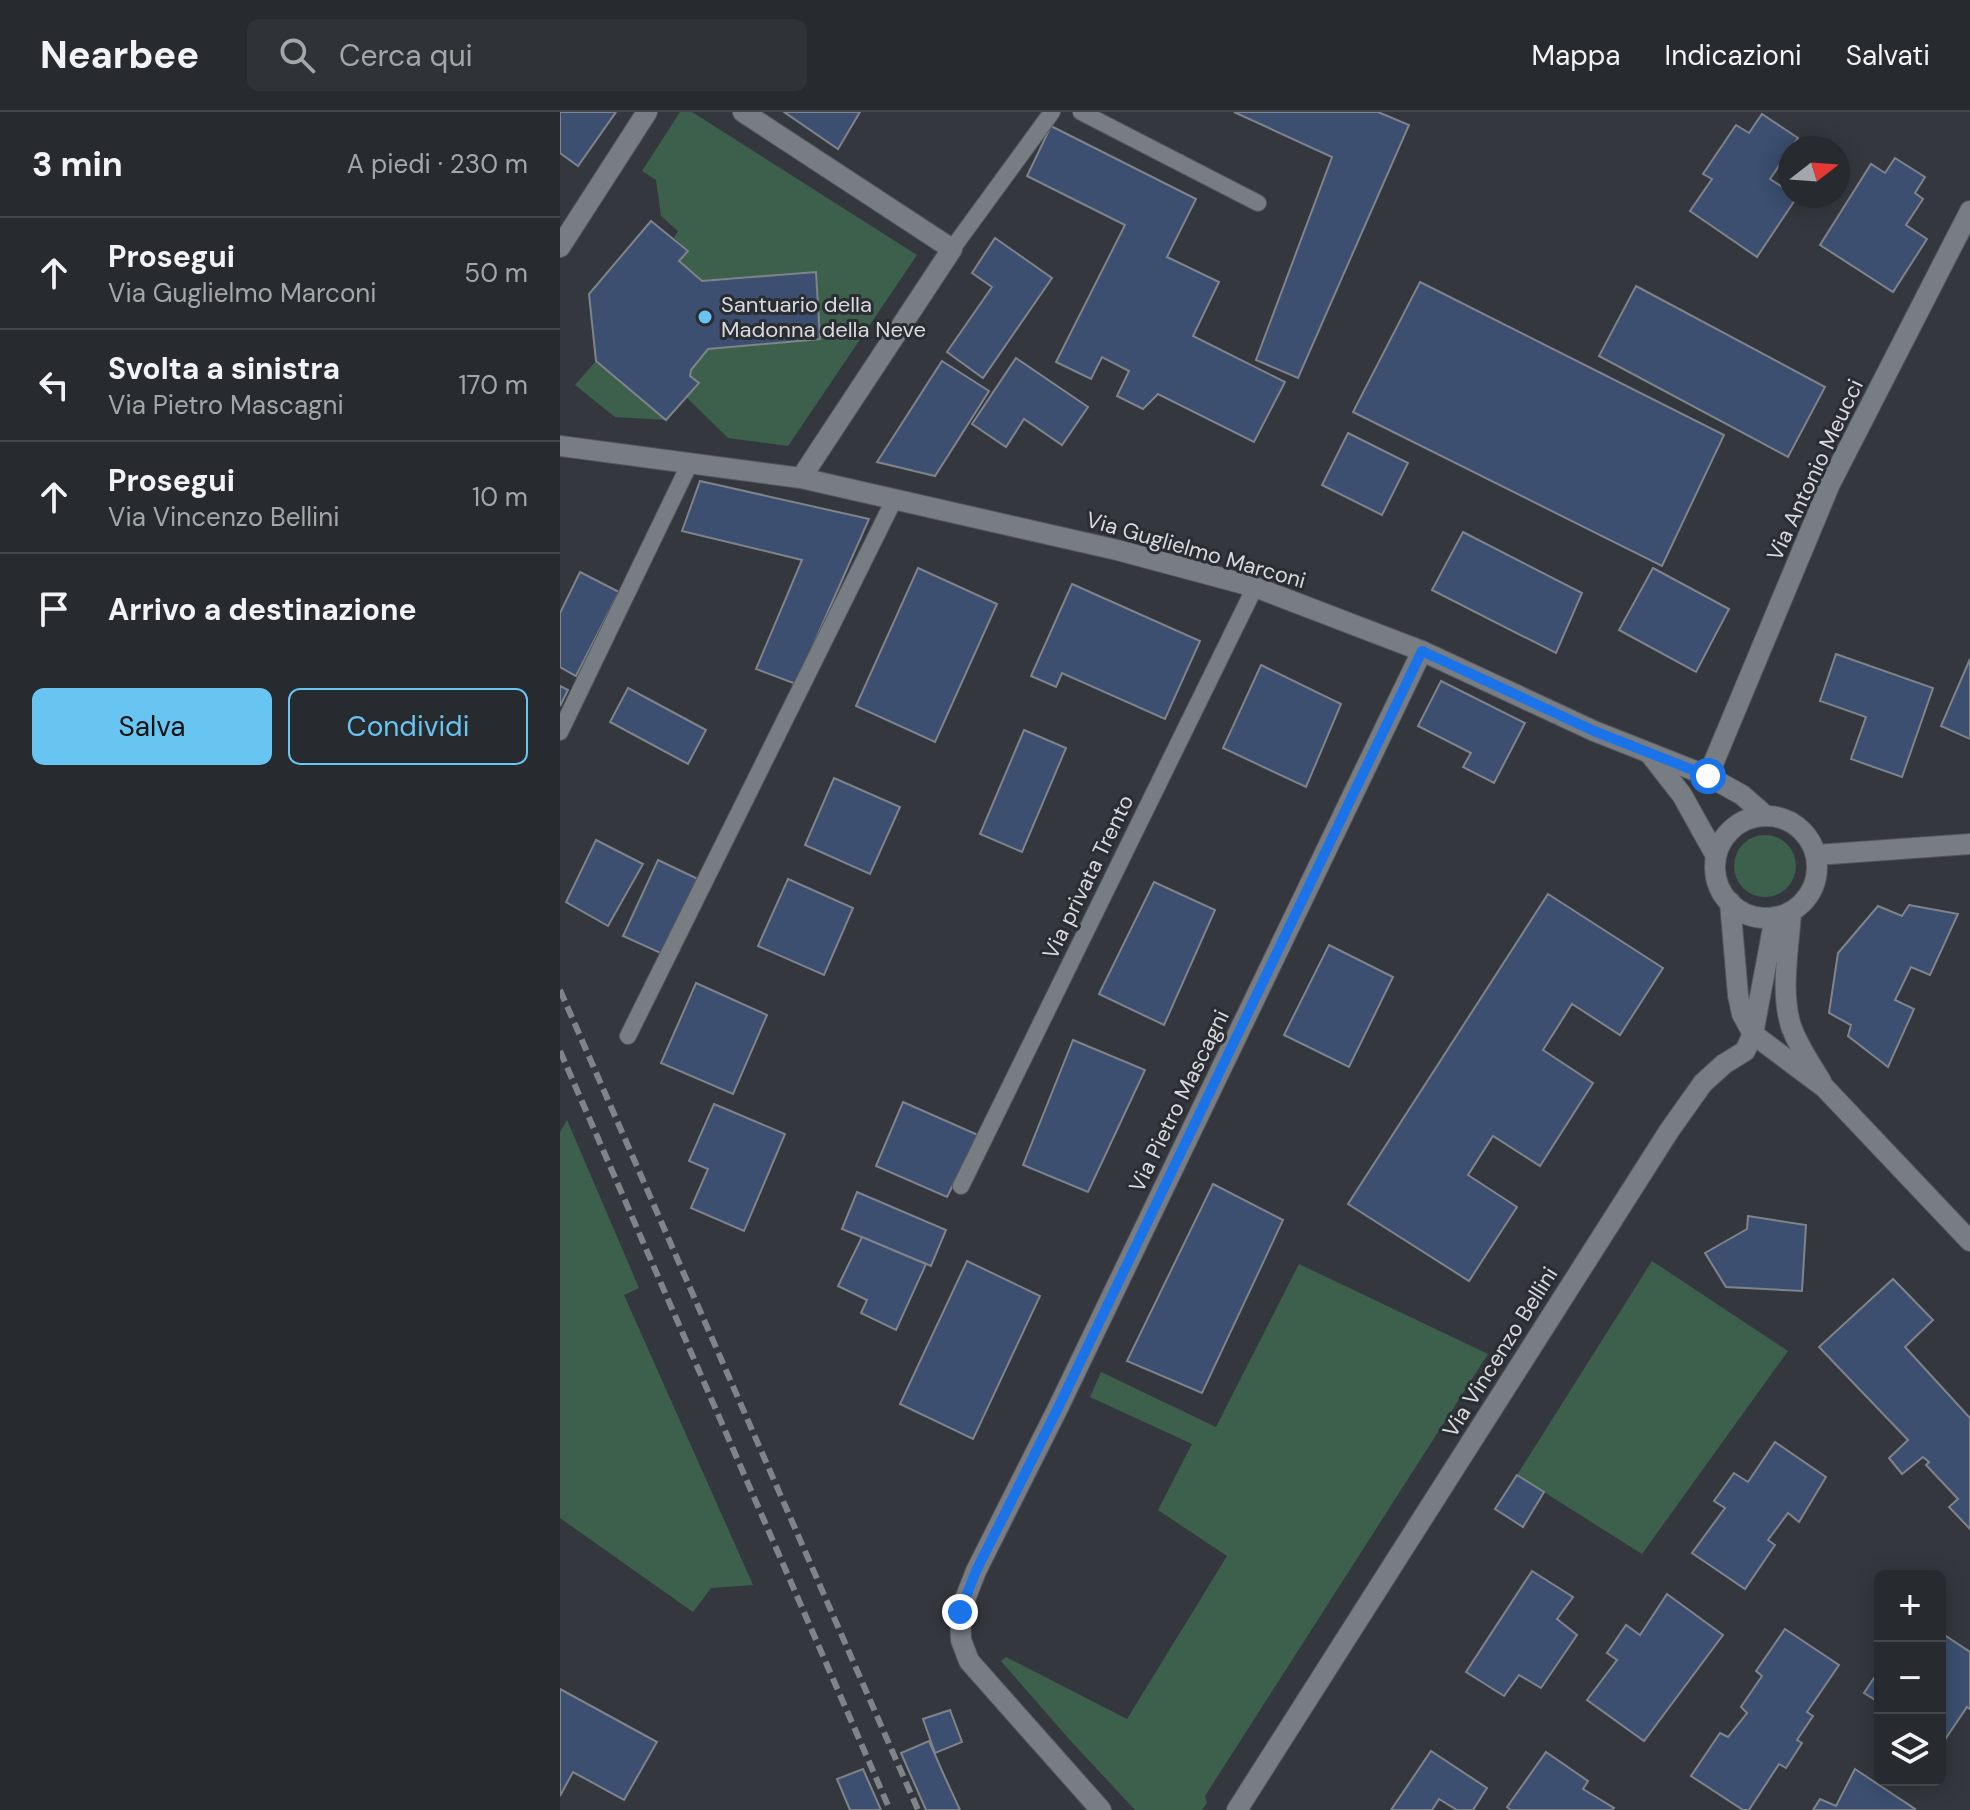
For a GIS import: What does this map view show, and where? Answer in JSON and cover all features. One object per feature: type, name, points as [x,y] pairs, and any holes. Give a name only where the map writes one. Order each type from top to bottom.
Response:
[{"type":"street","points":[[560,247],[647,112]]},
{"type":"street","points":[[743,112],[952,249],[801,478]]},
{"type":"street","name":"Via Antonio Meucci","points":[[1708,776],[1830,484],[1970,211]]},
{"type":"street","name":"Via Guglielmo Marconi","points":[[560,446],[801,478],[1117,550],[1255,587],[1422,651],[1594,731],[1708,776],[1742,795],[1766,816]]},
{"type":"street","name":"Via Pietro Mascagni","points":[[1101,1810],[969,1661],[961,1640],[960,1612],[976,1571],[1072,1380],[1422,651]]},
{"type":"street","name":"Via Guglielmo Marconi","points":[[1650,754],[1682,795],[1716,856]]},
{"type":"street","points":[[1766,816],[1783,818],[1798,827],[1810,840],[1816,855],[1817,872],[1813,888],[1804,901],[1783,914],[1759,917],[1743,912],[1730,902],[1720,888],[1716,856],[1723,840],[1734,827],[1749,818],[1766,816]]},
{"type":"street","points":[[1816,855],[1970,844]]},
{"type":"street","points":[[1730,902],[1738,995],[1742,1014],[1753,1034],[1825,1088],[1970,1241]]},
{"type":"street","points":[[1753,1034],[1783,914]]},
{"type":"street","points":[[1783,914],[1790,1022],[1797,1041],[1825,1088]]},
{"type":"street","name":"Via Vincenzo Bellini","points":[[1237,1810],[1669,1131],[1703,1083],[1745,1051],[1753,1034]]},
{"type":"lane","points":[[952,249],[1052,112]]},
{"type":"lane","points":[[1081,112],[1258,203]]},
{"type":"lane","points":[[560,732],[690,463]]},
{"type":"lane","points":[[628,1036],[895,498]]},
{"type":"lane","name":"Via privata Trento","points":[[961,1186],[1255,587]]},
{"type":"green space","points":[[680,112],[692,112],[917,255],[788,446],[728,438],[685,396],[698,382],[690,376],[691,370],[708,349],[820,339],[816,273],[702,281],[679,261],[688,250],[674,238],[678,231],[661,216],[656,180],[642,171]]},
{"type":"green space","points":[[596,361],[666,420],[615,417],[575,385]]},
{"type":"green space","points":[[1765,835],[1777,837],[1787,844],[1794,854],[1794,878],[1787,888],[1777,895],[1765,897],[1753,895],[1743,888],[1736,878],[1734,866],[1736,854],[1743,844],[1753,837]]},
{"type":"green space","points":[[567,1120],[639,1288],[624,1295],[753,1585],[711,1588],[693,1612],[560,1518],[560,1132]]},
{"type":"green space","points":[[1652,1261],[1788,1351],[1642,1554],[1517,1475]]},
{"type":"green space","points":[[1299,1264],[1488,1354],[1205,1796],[1207,1803],[1202,1810],[1135,1810],[1001,1661],[1006,1657],[1127,1719],[1227,1556],[1158,1510],[1192,1444],[1090,1397],[1101,1372],[1216,1427]]},
{"type":"building","points":[[560,112],[616,112],[578,166],[560,153]]},
{"type":"building","points":[[784,112],[860,112],[838,149]]},
{"type":"building","points":[[1234,112],[1378,112],[1409,125],[1298,378],[1256,360],[1332,157]]},
{"type":"building","points":[[1762,114],[1795,136],[1778,136],[1778,167],[1770,179],[1778,184],[1778,208],[1790,208],[1757,257],[1690,211],[1712,179],[1703,174],[1736,125],[1749,133]]},
{"type":"building","points":[[1051,126],[1196,199],[1167,257],[1219,282],[1193,336],[1285,382],[1254,442],[1158,394],[1143,409],[1117,396],[1129,371],[1102,357],[1091,379],[1056,362],[1125,225],[1027,176]]},
{"type":"building","points":[[1895,158],[1925,177],[1915,193],[1923,199],[1906,225],[1927,239],[1893,292],[1820,245],[1843,208],[1850,208],[1850,197],[1871,164],[1885,173]]},
{"type":"building","name":"Santuario della Madonna della Neve","points":[[651,221],[688,251],[679,261],[702,281],[816,272],[820,339],[708,349],[691,370],[690,376],[699,383],[666,420],[596,361],[589,294]]},
{"type":"building","points":[[995,238],[1052,278],[983,378],[947,352],[992,287],[972,273]]},
{"type":"building","points":[[1420,282],[1724,435],[1662,566],[1353,412]]},
{"type":"building","points":[[1636,286],[1825,387],[1788,457],[1599,356]]},
{"type":"building","points":[[1016,358],[1088,407],[1062,445],[1024,419],[1006,447],[972,424]]},
{"type":"building","points":[[942,361],[989,391],[935,476],[877,462]]},
{"type":"building","points":[[1348,433],[1408,463],[1382,515],[1322,485]]},
{"type":"building","points":[[700,481],[869,519],[796,684],[756,669],[802,560],[682,531]]},
{"type":"building","points":[[1463,532],[1582,593],[1556,653],[1432,590]]},
{"type":"building","points":[[918,568],[997,604],[935,742],[856,706]]},
{"type":"building","points":[[1653,568],[1729,609],[1696,672],[1619,630]]},
{"type":"building","points":[[580,572],[619,592],[576,676],[560,667],[560,613]]},
{"type":"building","points":[[1072,584],[1200,641],[1165,719],[1062,673],[1056,687],[1031,676]]},
{"type":"building","points":[[1836,654],[1933,688],[1902,777],[1851,759],[1866,717],[1820,701]]},
{"type":"building","points":[[1970,659],[1970,739],[1941,726]]},
{"type":"building","points":[[1261,665],[1341,704],[1306,787],[1223,748]]},
{"type":"building","points":[[1441,681],[1525,723],[1494,783],[1463,767],[1471,753],[1418,726]]},
{"type":"building","points":[[560,686],[568,690],[560,706]]},
{"type":"building","points":[[628,688],[706,730],[688,764],[610,722]]},
{"type":"building","points":[[1024,730],[1066,748],[1022,852],[980,834]]},
{"type":"building","points":[[834,778],[900,807],[870,874],[805,845]]},
{"type":"building","points":[[596,840],[643,864],[608,926],[566,902]]},
{"type":"building","points":[[658,860],[700,880],[665,955],[623,936]]},
{"type":"building","points":[[788,879],[853,908],[824,975],[758,946]]},
{"type":"building","points":[[1154,882],[1215,910],[1164,1025],[1099,994]]},
{"type":"building","points":[[1548,894],[1663,968],[1620,1035],[1572,1004],[1543,1050],[1593,1083],[1540,1166],[1493,1136],[1468,1175],[1517,1207],[1469,1281],[1348,1204]]},
{"type":"building","points":[[1909,905],[1958,914],[1930,975],[1911,967],[1895,1000],[1914,1009],[1888,1067],[1848,1036],[1851,1025],[1829,1013],[1838,953],[1878,906],[1902,916]]},
{"type":"building","points":[[1329,945],[1393,977],[1349,1067],[1284,1035]]},
{"type":"building","points":[[696,983],[767,1015],[733,1094],[661,1063]]},
{"type":"building","points":[[1073,1040],[1145,1070],[1088,1192],[1023,1165]]},
{"type":"building","points":[[903,1102],[978,1135],[947,1197],[876,1166]]},
{"type":"building","points":[[714,1104],[785,1134],[744,1231],[691,1208],[708,1169],[689,1161]]},
{"type":"building","points":[[1213,1184],[1283,1220],[1202,1393],[1127,1361]]},
{"type":"building","points":[[857,1192],[946,1230],[931,1266],[842,1229]]},
{"type":"building","points":[[1748,1216],[1806,1225],[1802,1291],[1726,1287],[1705,1253],[1747,1229]]},
{"type":"building","points":[[862,1237],[926,1264],[896,1330],[861,1313],[867,1300],[838,1286]]},
{"type":"building","points":[[967,1261],[1040,1296],[973,1439],[900,1404]]},
{"type":"building","points":[[1893,1279],[1933,1320],[1905,1347],[1970,1418],[1970,1529],[1949,1507],[1958,1499],[1926,1465],[1929,1462],[1923,1457],[1902,1474],[1889,1458],[1908,1440],[1819,1347]]},
{"type":"building","points":[[1775,1442],[1826,1477],[1799,1522],[1788,1513],[1768,1540],[1775,1545],[1745,1589],[1692,1553],[1725,1508],[1714,1501],[1734,1473],[1748,1482]]},
{"type":"building","points":[[1517,1475],[1544,1492],[1523,1527],[1495,1509]]},
{"type":"building","points":[[1532,1571],[1573,1597],[1557,1619],[1577,1635],[1541,1688],[1519,1675],[1504,1696],[1466,1672]]},
{"type":"building","points":[[1667,1594],[1723,1635],[1644,1741],[1587,1700],[1617,1660],[1607,1653],[1626,1625],[1640,1635]]},
{"type":"building","points":[[1785,1629],[1839,1665],[1807,1712],[1813,1716],[1797,1740],[1802,1743],[1786,1768],[1779,1764],[1749,1810],[1743,1810],[1691,1776],[1720,1733],[1728,1737],[1747,1713],[1741,1707],[1762,1676],[1756,1671]]},
{"type":"building","points":[[1946,1636],[1970,1652],[1970,1709],[1967,1707],[1946,1738]]},
{"type":"building","points":[[1874,1678],[1874,1699],[1864,1693]]},
{"type":"building","points":[[560,1689],[657,1742],[624,1800],[573,1772],[560,1796]]},
{"type":"building","points":[[950,1710],[962,1742],[935,1753],[923,1719]]},
{"type":"building","points":[[929,1741],[960,1810],[926,1810],[901,1753]]},
{"type":"building","points":[[1431,1751],[1487,1788],[1473,1810],[1457,1810],[1439,1799],[1432,1810],[1391,1810]]},
{"type":"building","points":[[1546,1752],[1588,1781],[1583,1789],[1614,1808],[1511,1810],[1507,1807]]},
{"type":"building","points":[[863,1769],[881,1810],[850,1810],[837,1779]]},
{"type":"building","points":[[1855,1769],[1874,1782],[1874,1786],[1880,1786],[1915,1809],[1813,1810],[1820,1799],[1836,1806]]},
{"type":"railway","points":[[560,990],[918,1810]]},
{"type":"railway","points":[[560,1051],[890,1810]]},
{"type":"place","name":"Santuario della Madonna della Neve","points":[[705,317]]},
{"type":"route","points":[[960,1612],[976,1571],[1058,1408],[1422,651],[1594,731],[1708,776]]}]
